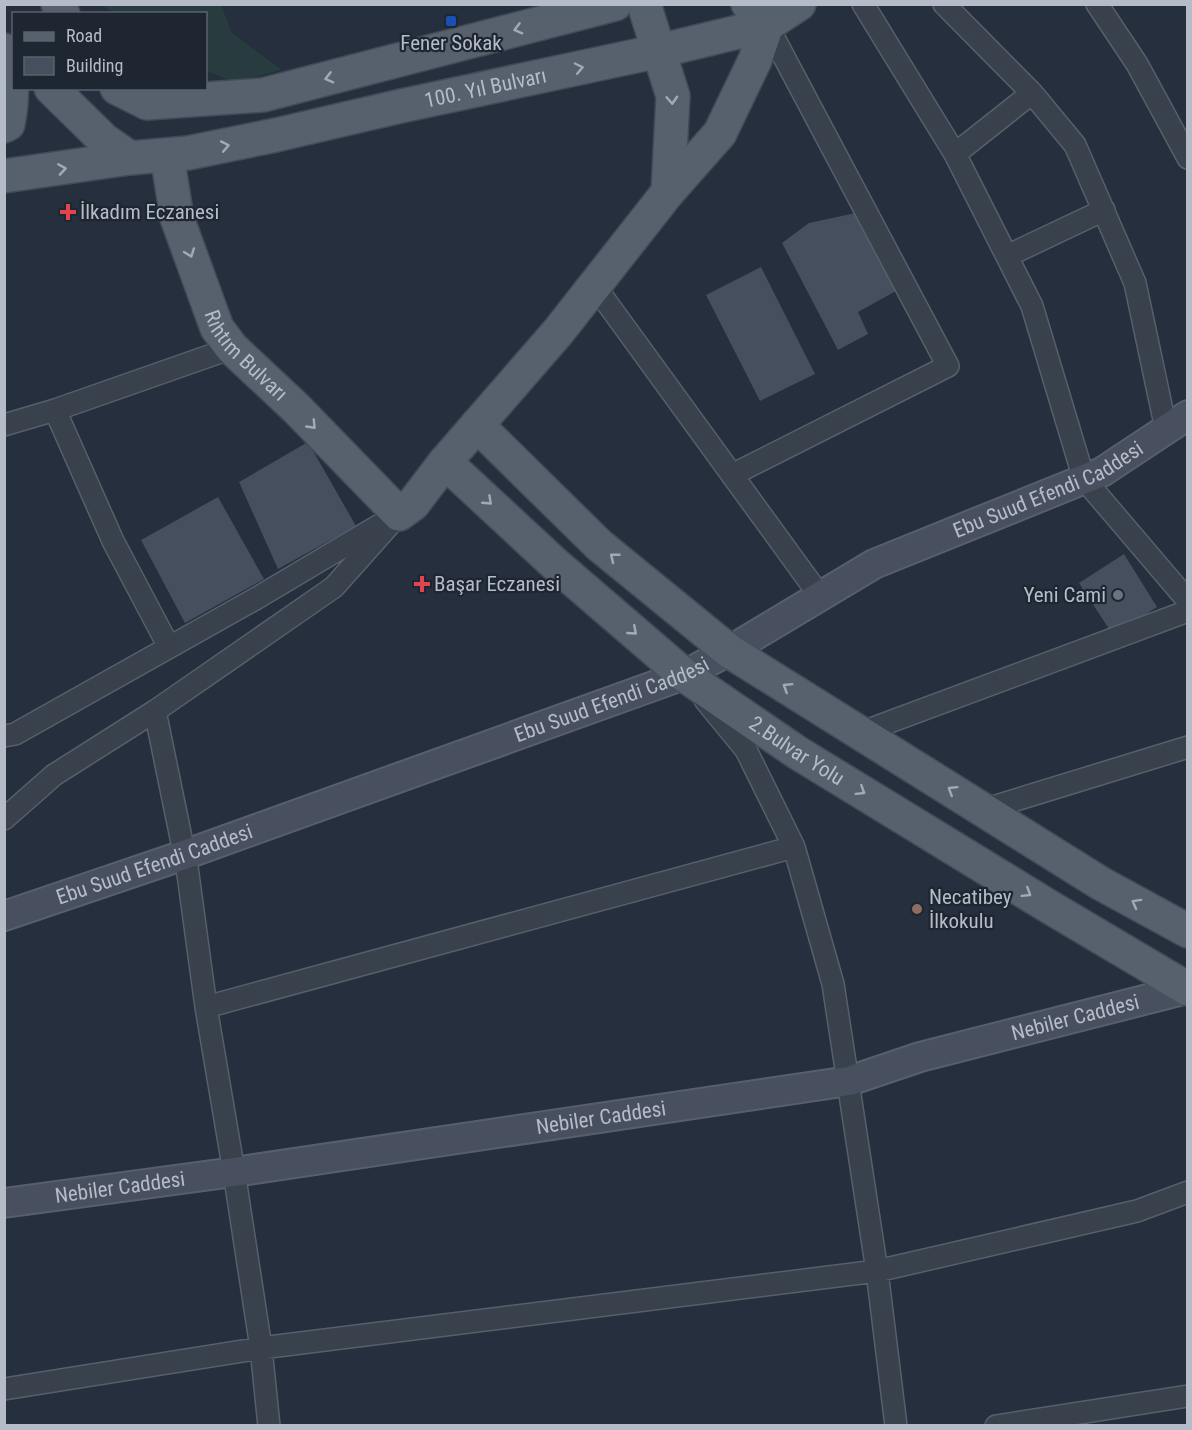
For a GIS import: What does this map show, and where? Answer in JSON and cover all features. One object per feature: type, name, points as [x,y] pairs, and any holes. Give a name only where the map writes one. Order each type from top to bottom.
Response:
[{"type":"main road","points":[[121,90],[147,103],[263,94],[615,4]]},
{"type":"main road","points":[[644,4],[673,96],[668,192]]},
{"type":"main road","name":"100. Yıl Bulvarı","points":[[4,176],[167,155],[276,135],[659,51],[757,15],[800,4]]},
{"type":"main road","points":[[399,514],[413,504],[445,462],[558,332],[668,192],[720,133],[755,60],[757,15]]},
{"type":"main road","points":[[4,50],[12,86]]},
{"type":"main road","points":[[4,126],[8,124],[12,90]]},
{"type":"main road","points":[[53,90],[104,140],[130,158]]},
{"type":"main road","points":[[97,90],[104,140]]},
{"type":"main road","name":"Rıhtım Bulvarı","points":[[167,155],[177,218],[217,328],[232,348],[297,409],[399,514]]},
{"type":"main road","name":"Ebu Suud Efendi Caddesi","points":[[4,916],[184,855],[684,675],[729,651],[874,564],[1102,472],[1177,422]]},
{"type":"main road","points":[[477,425],[599,545],[729,651],[1100,884],[1188,931]]},
{"type":"main road","name":"2.Bulvar Yolu","points":[[445,462],[555,564],[684,675],[798,753],[1187,989]]},
{"type":"main road","name":"Nebiler Caddesi","points":[[4,1203],[234,1172],[849,1081],[920,1057],[1187,989]]},
{"type":"street","points":[[863,4],[955,154],[1032,306],[1083,479],[1188,601]]},
{"type":"street","points":[[944,4],[1032,93],[1075,144],[1136,283],[1177,422]]},
{"type":"street","points":[[1096,4],[1137,64],[1188,158]]},
{"type":"street","points":[[732,475],[948,366],[757,15]]},
{"type":"street","points":[[955,154],[1032,93]]},
{"type":"street","points":[[1007,256],[1104,210]]},
{"type":"street","points":[[594,285],[820,596]]},
{"type":"street","points":[[4,426],[232,348]]},
{"type":"street","points":[[55,410],[113,541],[169,647]]},
{"type":"street","points":[[4,736],[15,734],[399,514]]},
{"type":"street","points":[[4,819],[54,775],[155,711],[334,587],[399,514]]},
{"type":"street","points":[[860,733],[1188,611]]},
{"type":"street","points":[[684,675],[746,750],[794,847],[833,984],[877,1271],[896,1425]]},
{"type":"street","points":[[155,711],[184,855],[261,1348],[269,1425]]},
{"type":"street","points":[[983,810],[1188,747]]},
{"type":"street","points":[[206,1007],[794,847]]},
{"type":"street","points":[[4,1389],[261,1348],[877,1271],[1137,1211],[1188,1192]]},
{"type":"street","points":[[996,1425],[1188,1396]]},
{"type":"green space","points":[[102,5],[221,5],[232,33],[282,70],[234,82],[207,71],[207,12],[112,12]]},
{"type":"building","points":[[865,211],[905,286],[858,312],[868,334],[838,350],[782,243],[809,223]]},
{"type":"building","points":[[761,267],[815,374],[760,401],[706,295]]},
{"type":"building","points":[[308,442],[356,526],[278,569],[239,482]]},
{"type":"building","points":[[218,497],[264,579],[185,623],[141,540]]},
{"type":"building","name":"Yeni Cami","points":[[1124,554],[1157,607],[1113,635],[1079,583]]},
{"type":"place","name":"Fener Sokak","points":[[451,21]]},
{"type":"place","name":"İlkadım Eczanesi","points":[[68,212]]},
{"type":"place","name":"Başar Eczanesi","points":[[422,584]]},
{"type":"place","name":"Yeni Cami","points":[[1118,595]]},
{"type":"place","name":"Necatibey İlkokulu","points":[[917,909]]}]
